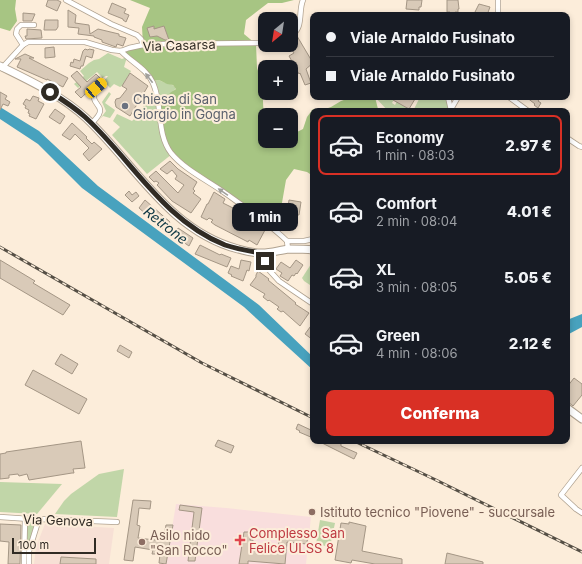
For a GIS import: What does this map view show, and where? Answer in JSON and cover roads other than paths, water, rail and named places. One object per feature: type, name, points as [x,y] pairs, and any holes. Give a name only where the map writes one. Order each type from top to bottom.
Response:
[{"type":"street","points":[[66,0],[111,24],[137,35],[141,39],[143,45]]},
{"type":"street","points":[[498,0],[498,12]]},
{"type":"street","points":[[298,28],[301,1]]},
{"type":"street","points":[[34,25],[21,25],[17,29],[16,34],[23,45],[1,67],[42,87],[65,101],[92,123],[152,192],[182,220],[206,236],[237,248],[261,253],[288,250],[310,250]]},
{"type":"street","name":"Via Casarsa","points":[[23,45],[28,42],[85,42],[112,50],[122,51],[143,45],[258,43]]},
{"type":"street","points":[[122,51],[125,56],[153,81],[157,94],[161,125],[167,147],[172,154],[189,170],[278,231],[287,241],[288,250]]},
{"type":"street","points":[[92,123],[100,112],[93,93],[103,83]]},
{"type":"street","points":[[513,100],[524,108]]},
{"type":"street","points":[[570,140],[582,147]]},
{"type":"street","points":[[287,241],[310,240]]},
{"type":"street","points":[[261,253],[269,270],[279,281],[310,302]]},
{"type":"street","points":[[570,410],[582,419]]},
{"type":"street","points":[[582,468],[561,495],[582,513]]},
{"type":"street","name":"Via Genova","points":[[0,517],[33,519],[36,522],[42,519],[117,522]]},
{"type":"street","points":[[24,564],[25,518]]},
{"type":"street","points":[[29,564],[29,552],[37,525],[36,522]]},
{"type":"water","points":[[0,107],[39,131],[98,186],[259,305],[310,354],[310,367],[244,307],[82,188],[38,144],[0,119]]},
{"type":"water","points":[[582,314],[582,327],[570,333],[570,319]]},
{"type":"railway","points":[[0,247],[202,363],[310,417]]},
{"type":"railway","points":[[360,444],[582,552]]},
{"type":"place","name":"Chiesa di San Giorgio in Gogna","points":[[125,106]]},
{"type":"place","name":"Istituto tecnico \"Piovene\" - succursale","points":[[312,512]]},
{"type":"place","name":"Complesso San Felice ULSS 8","points":[[240,540]]},
{"type":"place","name":"Asilo nido \"San Rocco\"","points":[[142,542]]},
{"type":"water label","name":"Retrone","points":[[166,225]]}]
